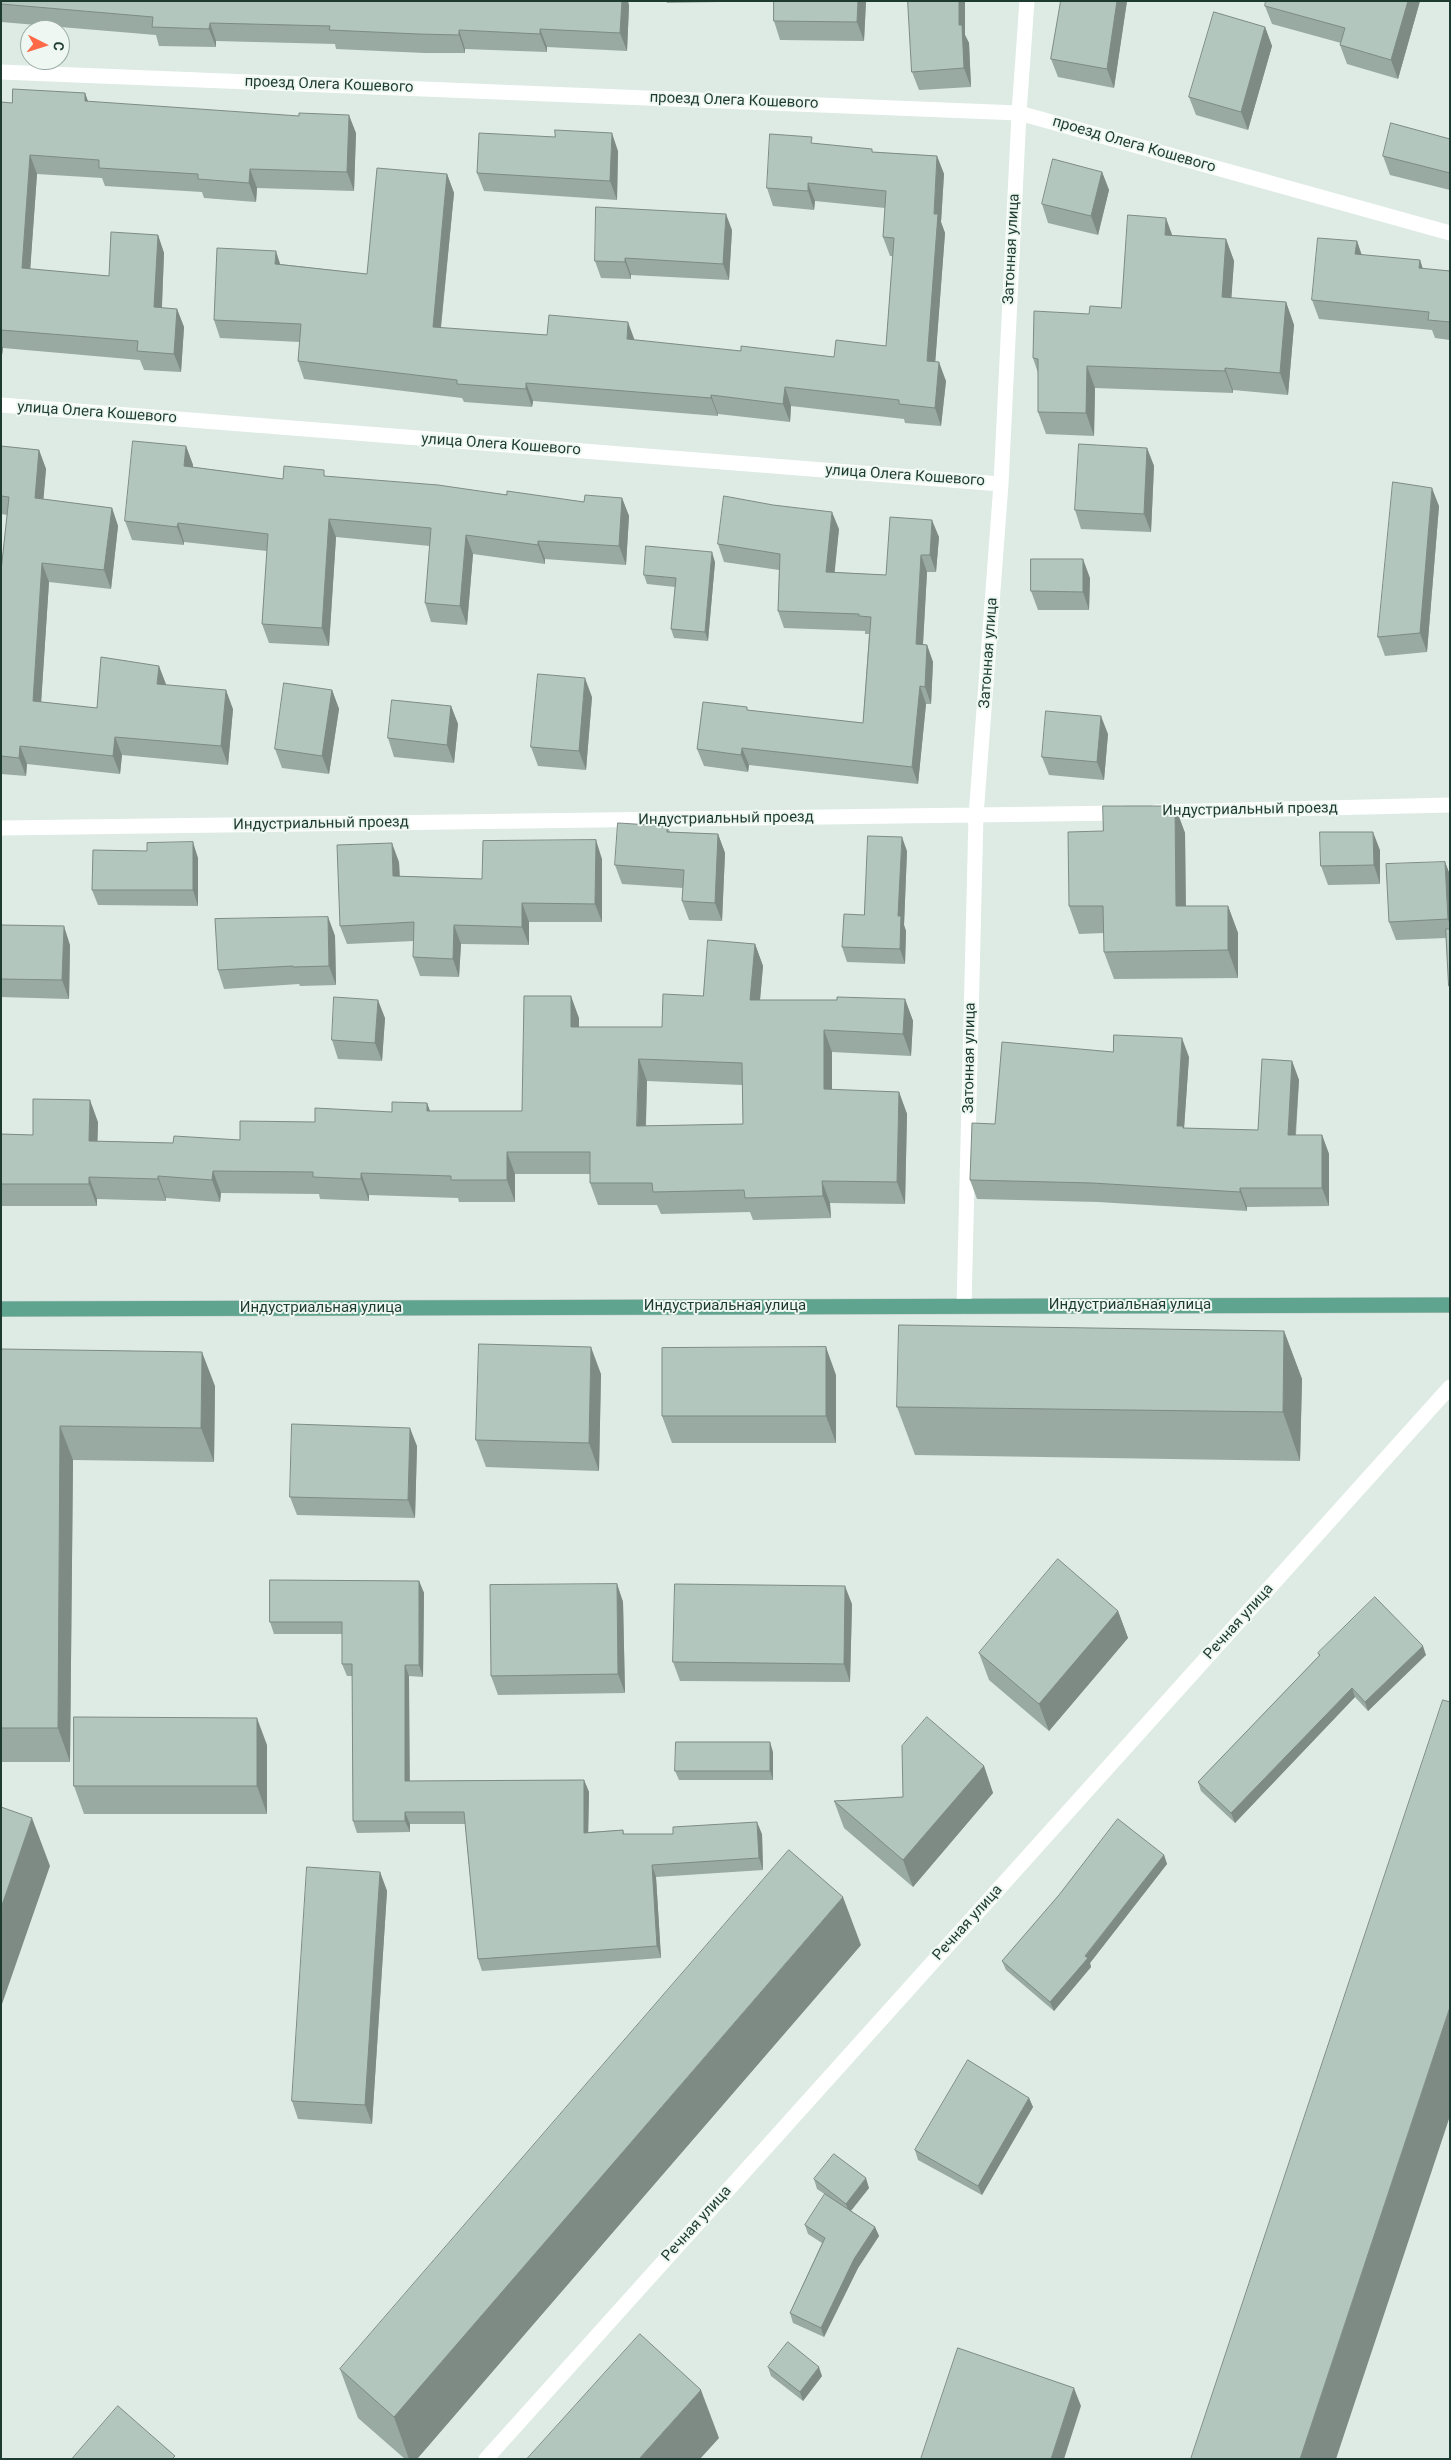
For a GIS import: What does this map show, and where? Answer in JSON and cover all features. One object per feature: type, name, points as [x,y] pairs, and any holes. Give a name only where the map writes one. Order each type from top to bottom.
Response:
[{"type":"main road","name":"Индустриальная улица","points":[[1,1309],[1450,1304]]},
{"type":"street","name":"Затонная улица","points":[[964,1306],[976,816],[1001,484],[1019,113],[1027,1]]},
{"type":"street","name":"проезд Олега Кошевого","points":[[1,72],[1019,113],[1450,233]]},
{"type":"street","name":"улица Олега Кошевого","points":[[1,405],[1001,484]]},
{"type":"street","name":"Индустриальный проезд","points":[[1,828],[976,816],[1450,805]]},
{"type":"street","name":"Речная улица","points":[[486,2459],[1450,1387]]},
{"type":"building","points":[[1,1],[622,1],[620,33],[540,29],[540,34],[459,30],[459,35],[329,30],[330,26],[210,23],[209,29],[152,27],[153,17],[1,4]]},
{"type":"building","points":[[774,1],[858,1],[857,22],[774,21]]},
{"type":"building","points":[[908,1],[959,1],[959,25],[962,25],[964,68],[912,72]]},
{"type":"building","points":[[1061,1],[1117,1],[1107,69],[1051,59]]},
{"type":"building","points":[[1266,1],[1408,1],[1391,60],[1340,45],[1345,28],[1265,6]]},
{"type":"building","points":[[1214,12],[1265,27],[1241,112],[1189,97]]},
{"type":"building","points":[[13,89],[85,93],[85,101],[299,116],[299,113],[349,115],[347,172],[250,169],[249,183],[198,179],[198,174],[99,168],[99,160],[30,155],[22,268],[109,276],[111,232],[158,235],[154,307],[177,309],[174,354],[137,351],[138,341],[1,330],[1,102],[12,103]]},
{"type":"building","points":[[1391,123],[1450,139],[1450,173],[1383,156]]},
{"type":"building","points":[[555,130],[612,133],[610,181],[477,173],[479,133],[555,137]]},
{"type":"building","points":[[770,134],[812,137],[811,143],[872,149],[872,152],[937,156],[934,214],[938,214],[927,361],[939,362],[935,408],[899,404],[899,400],[785,387],[783,404],[711,395],[711,398],[526,383],[526,389],[457,384],[457,380],[298,361],[301,324],[214,320],[217,248],[276,251],[275,264],[367,274],[377,168],[447,174],[433,327],[547,335],[549,315],[628,322],[627,339],[741,351],[741,346],[834,357],[836,340],[886,346],[894,238],[883,237],[886,191],[808,183],[808,191],[767,188]]},
{"type":"building","points":[[1053,159],[1102,172],[1091,216],[1042,204]]},
{"type":"building","points":[[596,207],[726,214],[723,264],[625,258],[625,262],[595,261]]},
{"type":"building","points":[[1128,215],[1166,218],[1165,235],[1226,239],[1222,297],[1286,302],[1280,373],[1225,368],[1225,371],[1087,366],[1086,413],[1038,412],[1038,359],[1033,358],[1034,311],[1089,314],[1090,306],[1121,308]]},
{"type":"building","points":[[1318,238],[1357,241],[1355,254],[1420,260],[1419,268],[1450,271],[1450,322],[1428,320],[1429,312],[1312,300]]},
{"type":"building","points":[[133,441],[186,446],[184,466],[283,479],[284,466],[324,470],[324,476],[438,485],[507,495],[507,491],[584,502],[585,495],[622,498],[619,546],[538,541],[538,545],[466,535],[460,606],[425,603],[431,528],[329,519],[322,628],[262,624],[268,534],[178,523],[177,527],[125,521]]},
{"type":"building","points":[[1079,444],[1147,448],[1144,514],[1075,510]]},
{"type":"building","points":[[1,446],[39,450],[35,498],[112,508],[104,570],[42,563],[33,701],[97,708],[101,657],[159,666],[157,684],[226,690],[221,746],[115,737],[113,756],[20,746],[19,758],[1,756],[1,571],[9,497],[1,496]]},
{"type":"building","points":[[1393,482],[1432,488],[1420,633],[1378,637]]},
{"type":"building","points":[[724,496],[773,505],[832,512],[826,572],[886,575],[890,517],[932,520],[930,555],[921,555],[916,644],[927,645],[925,687],[920,686],[912,767],[742,748],[741,755],[697,749],[703,702],[747,707],[747,710],[863,723],[871,617],[859,616],[859,614],[778,611],[780,554],[718,544]]},
{"type":"building","points":[[646,546],[712,552],[705,632],[671,629],[676,578],[644,575]]},
{"type":"building","points":[[1031,559],[1083,559],[1083,592],[1031,591]]},
{"type":"building","points":[[538,674],[585,678],[579,751],[531,747]]},
{"type":"building","points":[[284,683],[332,690],[322,756],[275,749]]},
{"type":"building","points":[[392,700],[451,706],[447,745],[388,738]]},
{"type":"building","points":[[1046,711],[1101,716],[1097,762],[1042,757]]},
{"type":"building","points":[[1103,806],[1175,806],[1176,906],[1228,906],[1228,950],[1104,952],[1103,906],[1069,906],[1068,832],[1103,831]]},
{"type":"building","points":[[618,823],[667,826],[667,832],[718,834],[715,903],[682,901],[684,870],[615,865]]},
{"type":"building","points":[[1320,832],[1373,832],[1374,865],[1321,866]]},
{"type":"building","points":[[868,836],[902,837],[898,916],[901,916],[900,949],[842,947],[844,914],[864,915]]},
{"type":"building","points":[[596,840],[595,904],[522,903],[522,927],[454,925],[453,959],[413,957],[414,922],[340,926],[337,845],[392,843],[393,876],[482,879],[483,841]]},
{"type":"building","points":[[193,842],[193,890],[92,890],[93,850],[147,851],[147,843]]},
{"type":"building","points":[[1445,862],[1448,919],[1389,922],[1386,864]]},
{"type":"building","points":[[328,917],[329,966],[218,970],[215,919]]},
{"type":"building","points":[[1,925],[64,926],[62,980],[1,979]]},
{"type":"building","points":[[1446,929],[1450,929],[1450,986],[1449,986]]},
{"type":"building","points":[[708,940],[755,944],[750,1000],[837,1000],[837,997],[905,999],[903,1034],[824,1030],[824,1089],[899,1092],[897,1182],[822,1181],[823,1196],[745,1198],[744,1190],[653,1192],[652,1183],[590,1183],[590,1152],[507,1152],[507,1180],[451,1180],[451,1176],[361,1173],[361,1179],[313,1177],[313,1172],[213,1171],[212,1180],[158,1176],[158,1179],[89,1177],[89,1184],[1,1184],[1,1134],[33,1135],[33,1099],[90,1100],[89,1141],[173,1143],[174,1136],[240,1140],[240,1121],[315,1122],[315,1108],[392,1112],[392,1102],[427,1103],[427,1111],[522,1111],[524,996],[571,996],[571,1027],[662,1027],[663,994],[703,996]],"holes":[[[639,1059],[742,1063],[743,1124],[637,1126]]]},
{"type":"building","points":[[334,997],[378,1000],[375,1043],[332,1040]]},
{"type":"building","points":[[1114,1035],[1182,1038],[1177,1126],[1183,1126],[1183,1128],[1258,1130],[1262,1059],[1292,1061],[1288,1135],[1322,1135],[1322,1188],[1240,1188],[1240,1192],[1092,1183],[970,1180],[972,1123],[995,1124],[1002,1042],[1113,1052]]},
{"type":"building","points":[[899,1325],[1284,1331],[1283,1412],[897,1407]]},
{"type":"building","points":[[479,1344],[591,1347],[589,1443],[476,1440]]},
{"type":"building","points":[[826,1347],[826,1416],[662,1416],[662,1348]]},
{"type":"building","points":[[1,1349],[202,1352],[201,1428],[60,1426],[58,1728],[1,1728]]},
{"type":"building","points":[[292,1424],[410,1428],[408,1500],[290,1497]]},
{"type":"building","points":[[1058,1559],[1118,1611],[1039,1704],[979,1653]]},
{"type":"building","points":[[270,1580],[419,1581],[419,1665],[405,1665],[405,1781],[584,1780],[584,1833],[623,1830],[623,1834],[673,1834],[673,1827],[757,1822],[759,1858],[652,1865],[657,1946],[478,1959],[464,1812],[405,1812],[405,1821],[353,1821],[352,1664],[342,1664],[342,1622],[270,1622]]},
{"type":"building","points":[[617,1584],[618,1674],[491,1676],[490,1585]]},
{"type":"building","points":[[675,1584],[845,1586],[844,1664],[673,1662]]},
{"type":"building","points":[[1375,1597],[1423,1646],[1365,1702],[1352,1688],[1231,1813],[1198,1782],[1320,1655],[1318,1653]]},
{"type":"building","points":[[1443,1700],[1450,1702],[1450,2007],[1300,2459],[1191,2459]]},
{"type":"building","points":[[74,1717],[257,1718],[257,1786],[74,1786]]},
{"type":"building","points":[[927,1717],[984,1766],[903,1860],[834,1801],[903,1797],[902,1746]]},
{"type":"building","points":[[676,1742],[770,1742],[770,1771],[675,1771]]},
{"type":"building","points":[[1,1807],[32,1818],[1,1908]]},
{"type":"building","points":[[1118,1819],[1164,1855],[1085,1956],[1088,1958],[1050,2002],[1002,1961],[1059,1895]]},
{"type":"building","points":[[789,1850],[843,1897],[394,2417],[340,2369]]},
{"type":"building","points":[[307,1867],[380,1872],[365,2105],[292,2101]]},
{"type":"building","points":[[968,2060],[1029,2098],[978,2186],[915,2150]]},
{"type":"building","points":[[834,2154],[866,2178],[846,2204],[814,2179]]},
{"type":"building","points":[[825,2194],[875,2227],[854,2259],[821,2328],[790,2313],[825,2238],[805,2225]]},
{"type":"building","points":[[640,2334],[701,2390],[639,2459],[527,2459]]},
{"type":"building","points":[[788,2342],[819,2367],[800,2392],[768,2367]]},
{"type":"building","points":[[958,2348],[1074,2388],[1051,2459],[921,2459]]},
{"type":"building","points":[[118,2406],[175,2456],[172,2459],[72,2459]]}]
